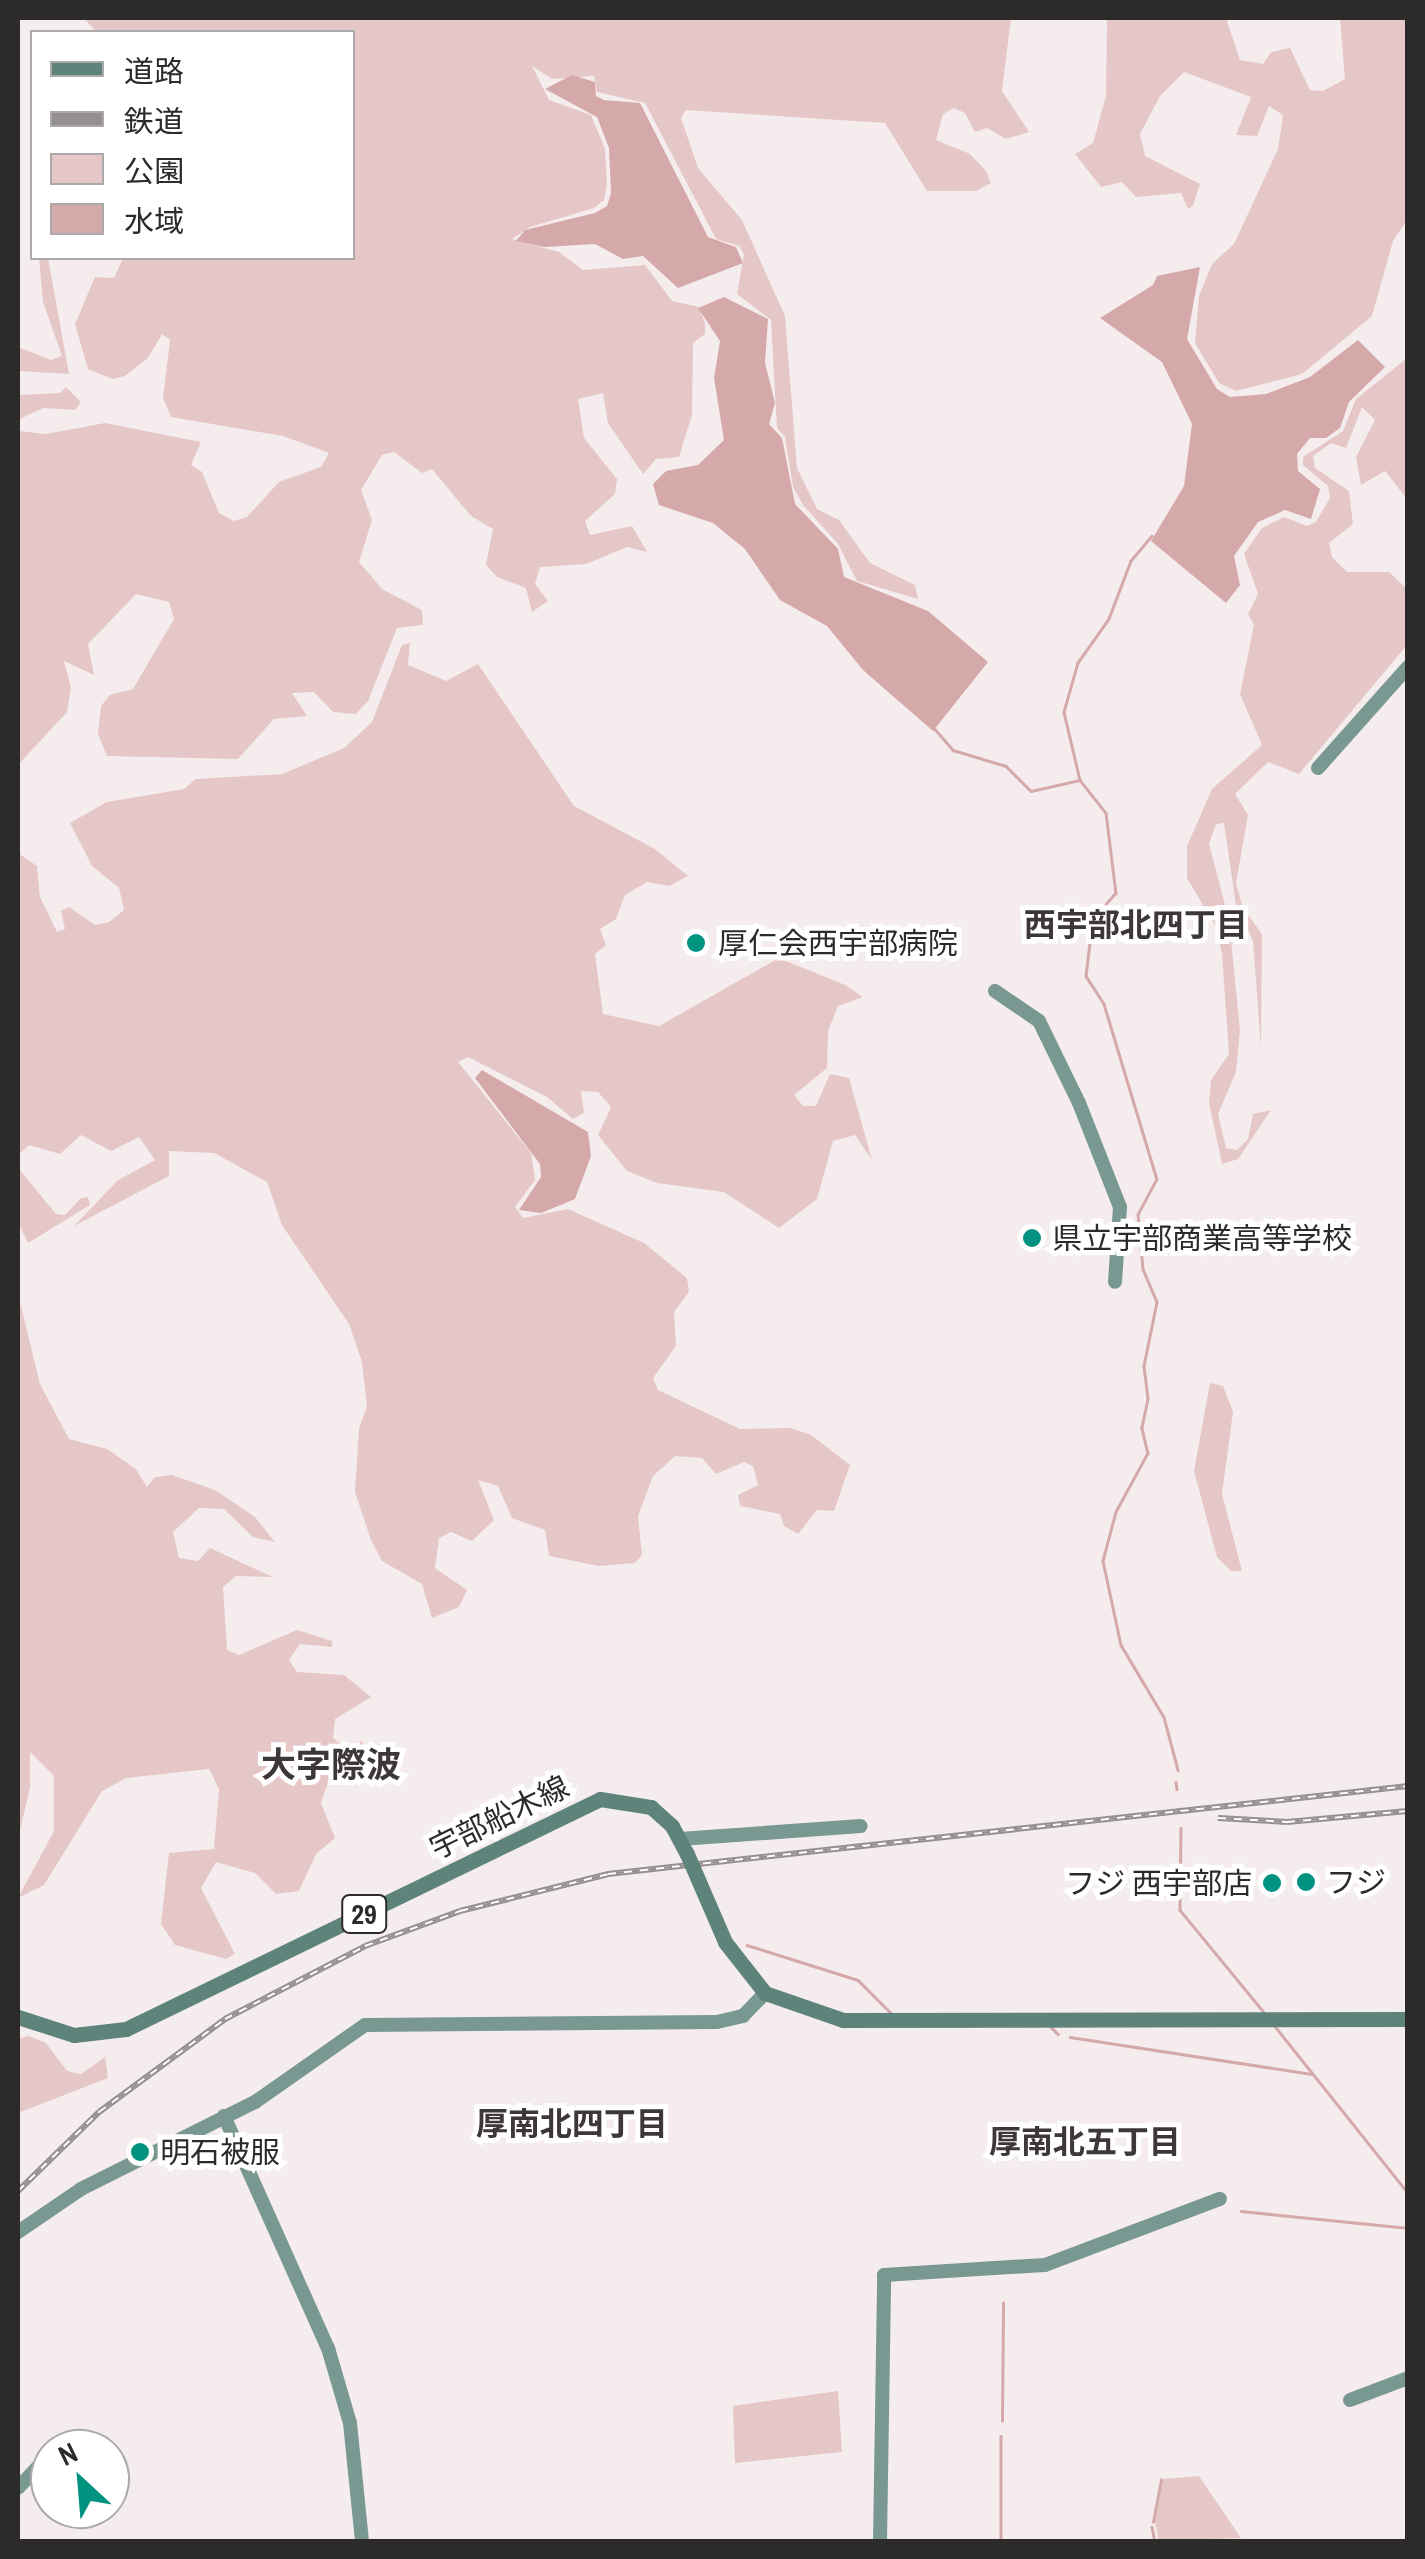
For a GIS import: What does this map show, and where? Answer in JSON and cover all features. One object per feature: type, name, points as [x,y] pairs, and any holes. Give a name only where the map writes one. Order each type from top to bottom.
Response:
[{"type":"main road","name":"宇部船木線","points":[[18,2017],[74,2035],[126,2029],[600,1799],[650,1807],[684,1846],[725,1942],[765,1992],[816,2014],[865,2022],[1408,2020]]},
{"type":"street","points":[[1318,768],[1408,666]]},
{"type":"street","points":[[996,991],[1039,1021],[1079,1103],[1120,1207],[1116,1282]]},
{"type":"street","points":[[684,1846],[861,1826]]},
{"type":"street","points":[[18,2232],[81,2189],[224,2116],[376,2022],[717,2022],[743,2016],[765,1992]]},
{"type":"street","points":[[224,2116],[328,2348],[350,2423],[362,2542]]},
{"type":"street","points":[[880,2542],[884,2275],[1045,2265],[1220,2199]]},
{"type":"street","points":[[1350,2400],[1408,2378]]},
{"type":"green space","points":[[84,18],[1011,18],[1002,91],[1029,132],[1006,139],[987,128],[975,132],[965,113],[954,108],[943,114],[936,140],[970,154],[986,171],[991,183],[976,191],[927,191],[885,123],[686,110],[681,118],[698,168],[742,220],[785,316],[797,468],[817,509],[839,520],[870,563],[915,585],[918,599],[857,581],[838,544],[803,505],[793,487],[785,437],[777,428],[771,320],[737,294],[744,254],[739,246],[716,239],[645,103],[597,92],[594,76],[552,79],[532,66],[549,100],[591,115],[605,149],[607,185],[604,200],[594,208],[530,227],[512,239],[559,252],[583,270],[645,265],[672,301],[699,307],[705,323],[705,334],[693,343],[692,415],[679,457],[656,459],[643,474],[608,423],[603,393],[578,399],[584,438],[617,479],[615,494],[585,521],[590,535],[632,526],[647,552],[627,547],[586,564],[540,567],[535,584],[548,601],[532,612],[526,588],[497,577],[486,565],[493,529],[471,516],[432,469],[422,473],[394,452],[382,455],[361,490],[372,520],[359,562],[382,589],[422,610],[423,625],[397,628],[368,701],[356,714],[333,712],[314,692],[292,693],[307,716],[274,719],[238,759],[107,756],[98,734],[101,706],[110,695],[133,689],[174,619],[169,602],[136,594],[88,644],[94,675],[64,661],[71,688],[67,712],[18,765],[18,431],[46,434],[105,423],[201,442],[191,465],[202,472],[219,513],[234,521],[247,517],[279,482],[321,467],[329,453],[283,436],[171,417],[163,398],[170,340],[162,334],[148,358],[125,376],[113,379],[88,369],[75,324],[95,277],[114,278],[122,260],[355,260],[355,30],[94,30]]},
{"type":"green space","points":[[1107,18],[1226,18],[1240,60],[1263,64],[1271,52],[1290,48],[1310,90],[1323,91],[1345,79],[1340,18],[1407,18],[1407,220],[1393,241],[1372,316],[1302,374],[1236,391],[1219,383],[1195,343],[1199,296],[1212,264],[1234,244],[1278,149],[1283,115],[1269,106],[1257,136],[1236,135],[1251,97],[1184,72],[1160,96],[1140,134],[1145,156],[1200,184],[1193,206],[1188,209],[1181,193],[1136,197],[1122,182],[1101,187],[1075,154],[1093,143],[1106,96]]},
{"type":"green space","points":[[39,260],[48,260],[69,374],[18,371],[18,347],[51,360],[62,356],[43,302]]},
{"type":"green space","points":[[1407,358],[1407,499],[1385,471],[1361,485],[1356,457],[1375,420],[1362,407],[1346,448],[1331,443],[1313,456],[1315,468],[1349,491],[1353,524],[1329,543],[1332,557],[1347,572],[1389,572],[1407,589],[1407,645],[1299,774],[1268,762],[1235,794],[1248,815],[1236,883],[1243,908],[1262,934],[1261,1048],[1253,941],[1236,906],[1224,823],[1216,824],[1209,844],[1229,920],[1240,1031],[1236,1072],[1218,1114],[1226,1148],[1237,1150],[1248,1139],[1253,1114],[1271,1110],[1238,1159],[1222,1164],[1209,1103],[1211,1080],[1229,1054],[1222,954],[1216,927],[1187,878],[1187,846],[1212,789],[1262,745],[1240,694],[1254,625],[1248,614],[1258,594],[1244,554],[1262,528],[1284,517],[1307,526],[1316,522],[1330,498],[1328,486],[1303,465],[1303,457],[1343,431],[1356,399]]},
{"type":"green space","points":[[66,387],[81,402],[75,410],[43,408],[18,420],[18,395],[60,393]]},
{"type":"green space","points":[[410,643],[408,665],[446,681],[478,664],[574,806],[655,849],[688,876],[669,886],[647,882],[625,895],[616,919],[600,929],[606,945],[595,954],[603,1014],[659,1026],[779,958],[845,985],[863,997],[838,1006],[828,1031],[827,1068],[794,1095],[803,1106],[816,1106],[830,1074],[849,1078],[872,1160],[855,1135],[833,1141],[817,1199],[779,1228],[724,1192],[657,1183],[627,1171],[598,1135],[611,1107],[598,1092],[581,1091],[584,1113],[573,1119],[547,1097],[468,1057],[458,1062],[531,1153],[535,1180],[515,1207],[523,1218],[568,1209],[644,1243],[687,1278],[689,1292],[674,1312],[676,1346],[653,1378],[658,1390],[740,1429],[791,1428],[811,1435],[850,1465],[834,1511],[817,1510],[798,1534],[784,1526],[780,1514],[740,1506],[738,1495],[758,1485],[753,1466],[744,1462],[716,1474],[702,1458],[675,1456],[653,1476],[638,1516],[642,1555],[635,1563],[599,1566],[549,1556],[545,1530],[512,1518],[498,1486],[478,1480],[494,1520],[472,1541],[451,1532],[439,1538],[435,1568],[467,1590],[459,1607],[432,1618],[422,1584],[382,1561],[371,1540],[355,1492],[359,1429],[367,1406],[362,1362],[349,1324],[282,1225],[267,1182],[214,1153],[169,1151],[169,1176],[74,1226],[118,1180],[155,1160],[139,1137],[111,1151],[81,1135],[60,1154],[29,1145],[18,1155],[18,853],[37,866],[40,897],[57,932],[65,929],[61,911],[69,907],[95,925],[109,922],[124,910],[119,888],[92,866],[70,823],[107,802],[184,789],[196,779],[282,774],[344,748],[372,722],[402,645]]},
{"type":"green space","points":[[18,1168],[56,1214],[65,1215],[81,1198],[88,1197],[90,1205],[28,1243],[18,1222]]},
{"type":"green space","points":[[18,1294],[40,1384],[69,1439],[107,1449],[136,1469],[147,1487],[155,1477],[172,1475],[215,1490],[255,1517],[275,1542],[253,1537],[224,1509],[199,1508],[173,1532],[179,1558],[198,1561],[210,1548],[273,1577],[236,1576],[223,1587],[227,1650],[239,1655],[297,1630],[332,1641],[332,1647],[300,1644],[289,1660],[297,1672],[344,1675],[371,1697],[335,1719],[333,1738],[342,1745],[362,1741],[367,1756],[332,1770],[321,1803],[335,1838],[316,1854],[299,1891],[276,1894],[255,1873],[216,1862],[201,1888],[235,1954],[226,1959],[175,1945],[161,1924],[169,1853],[214,1849],[219,1789],[209,1769],[126,1778],[102,1791],[44,1885],[18,1898],[54,1831],[54,1776],[30,1752],[30,1787],[18,1839]]},
{"type":"green space","points":[[1210,1383],[1223,1386],[1233,1412],[1222,1494],[1242,1571],[1231,1571],[1217,1557],[1194,1471]]},
{"type":"green space","points":[[29,2036],[46,2043],[67,2071],[81,2074],[105,2057],[108,2078],[18,2113],[18,2039]]},
{"type":"green space","points":[[838,2391],[842,2452],[735,2463],[733,2406]]},
{"type":"green space","points":[[1199,2476],[1241,2538],[1159,2541],[1155,2523],[1163,2479]]},
{"type":"water","points":[[572,75],[595,82],[596,96],[604,100],[640,103],[708,237],[736,247],[743,263],[678,288],[643,256],[623,259],[595,244],[544,247],[516,241],[525,230],[595,213],[607,206],[611,193],[609,148],[597,117],[545,89]]},
{"type":"water","points":[[1200,267],[1187,339],[1217,389],[1230,397],[1266,394],[1310,377],[1358,340],[1385,367],[1349,402],[1340,428],[1326,438],[1310,438],[1297,454],[1298,471],[1320,489],[1311,519],[1285,510],[1258,522],[1234,556],[1240,585],[1226,603],[1151,541],[1184,486],[1192,424],[1162,362],[1100,318],[1153,285],[1157,276]]},
{"type":"water","points":[[724,297],[768,319],[765,363],[775,403],[769,424],[782,438],[795,504],[838,549],[844,577],[928,611],[988,662],[933,731],[863,670],[827,626],[780,600],[745,549],[713,523],[659,505],[653,484],[666,471],[698,465],[724,440],[714,378],[720,341],[698,308]]},
{"type":"water","points":[[482,1070],[588,1132],[591,1156],[575,1199],[541,1213],[519,1210],[541,1177],[540,1164],[475,1078]]},
{"type":"waterway","points":[[1152,536],[1131,561],[1109,619],[1078,663],[1064,712],[1080,780],[1106,813],[1116,893],[1093,919],[1086,976],[1104,1004],[1157,1179],[1138,1214],[1143,1269],[1157,1302],[1144,1366],[1148,1399],[1142,1428],[1148,1453],[1116,1512],[1103,1561],[1121,1645],[1164,1717],[1178,1770]]},
{"type":"waterway","points":[[935,729],[953,750],[1006,766],[1031,791],[1080,780]]},
{"type":"waterway","points":[[1176,1782],[1177,1789]]},
{"type":"waterway","points":[[1181,1828],[1180,1910],[1263,2011]]},
{"type":"waterway","points":[[747,1945],[858,1980],[891,2013]]},
{"type":"waterway","points":[[1274,2025],[1408,2193]]},
{"type":"waterway","points":[[1051,2027],[1058,2034]]},
{"type":"waterway","points":[[1070,2037],[1311,2074]]},
{"type":"waterway","points":[[1241,2211],[1408,2228]]},
{"type":"waterway","points":[[1002,2421],[1003,2303]]},
{"type":"waterway","points":[[1001,2436],[1001,2542]]},
{"type":"waterway","points":[[1153,2522],[1161,2480]]},
{"type":"waterway","points":[[1152,2527],[1155,2542]]},
{"type":"railway","points":[[18,2191],[99,2112],[225,2019],[365,1946],[460,1911],[608,1874],[1408,1786]]},
{"type":"railway","points":[[1218,1818],[1287,1822],[1408,1811]]},
{"type":"place","name":"厚仁会西宇部病院","points":[[696,943]]},
{"type":"place","name":"県立宇部商業高等学校","points":[[1032,1238]]},
{"type":"place","name":"フジ","points":[[1306,1882]]},
{"type":"place","name":"フジ 西宇部店","points":[[1272,1883]]},
{"type":"place","name":"明石被服","points":[[140,2152]]},
{"type":"district","name":"西宇部北四丁目","points":[[1136,925]]},
{"type":"district","name":"大字際波","points":[[331,1765]]},
{"type":"district","name":"厚南北四丁目","points":[[572,2124]]},
{"type":"district","name":"厚南北五丁目","points":[[1085,2142]]}]
